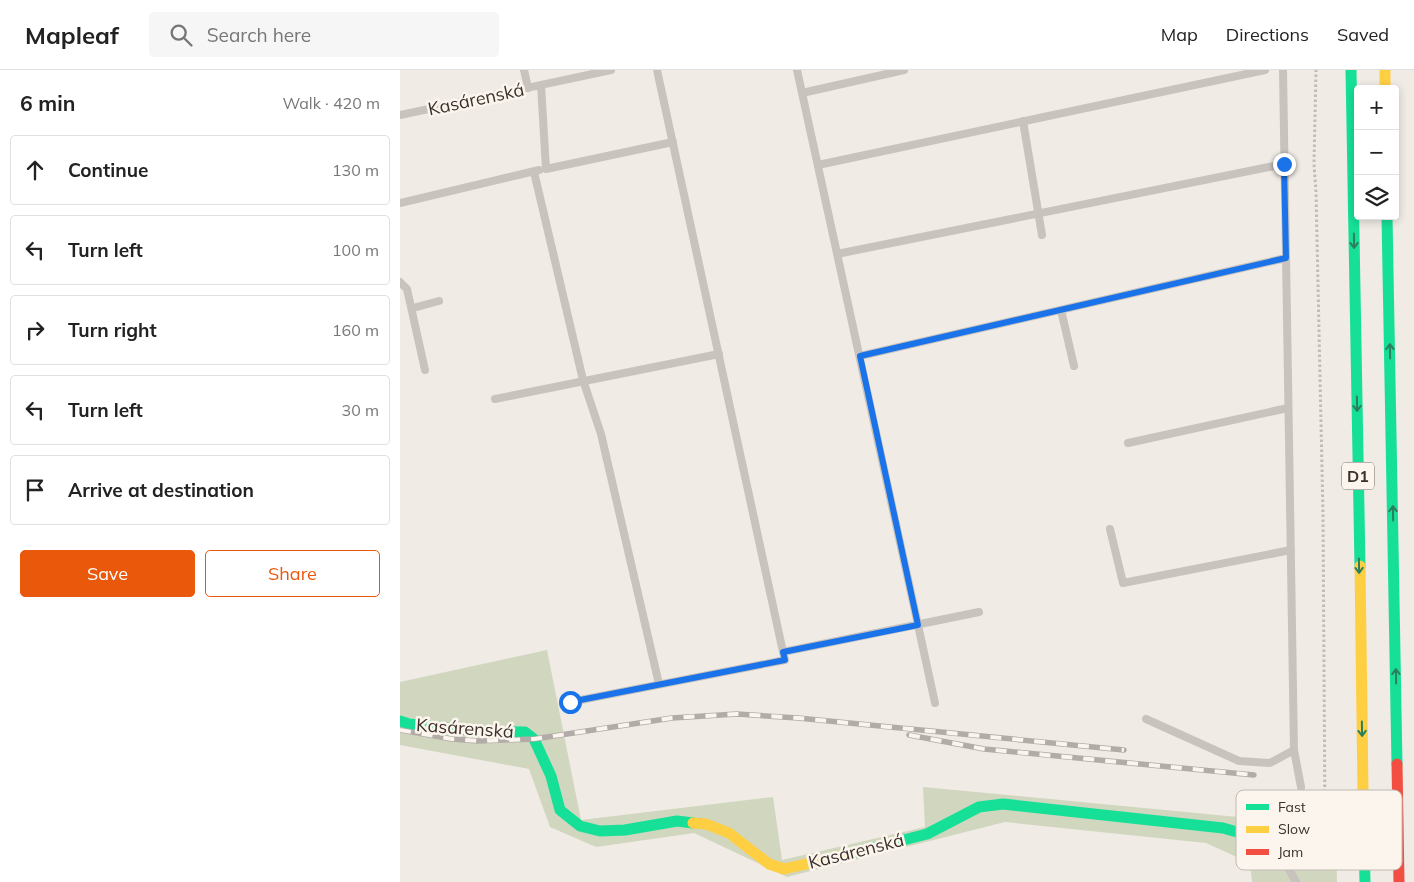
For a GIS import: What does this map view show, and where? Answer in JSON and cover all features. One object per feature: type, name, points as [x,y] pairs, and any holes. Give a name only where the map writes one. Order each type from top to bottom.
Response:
[{"type":"main road","name":"D1","points":[[1351,70],[1363,790]]},
{"type":"main road","points":[[1385,70],[1385,85]]},
{"type":"main road","name":"D1","points":[[1387,220],[1397,790]]},
{"type":"main road","name":"Kasárenská","points":[[400,721],[409,724],[477,731],[525,732],[534,739],[552,776],[560,810],[580,826],[600,831],[625,830],[677,821],[706,824],[729,833],[769,864],[784,868],[859,852],[927,834],[979,807],[1003,804],[1223,828],[1236,832]]},
{"type":"lane","points":[[524,70],[528,88]]},
{"type":"lane","name":"Kasárenská","points":[[400,115],[611,70]]},
{"type":"lane","points":[[570,702],[785,660],[657,70]]},
{"type":"lane","points":[[798,70],[935,703]]},
{"type":"lane","points":[[802,93],[904,70]]},
{"type":"lane","points":[[818,165],[1265,70]]},
{"type":"lane","points":[[1283,70],[1294,750],[1300,787]]},
{"type":"lane","points":[[540,85],[546,169]]},
{"type":"lane","points":[[1023,120],[1042,235]]},
{"type":"lane","points":[[400,203],[673,142]]},
{"type":"lane","points":[[838,254],[1284,164]]},
{"type":"lane","points":[[534,172],[582,380],[601,434],[659,684]]},
{"type":"lane","points":[[860,356],[1286,258]]},
{"type":"lane","points":[[400,282],[407,289],[425,370]]},
{"type":"lane","points":[[412,308],[439,301]]},
{"type":"lane","points":[[1061,310],[1074,366]]},
{"type":"lane","points":[[495,399],[719,354]]},
{"type":"lane","points":[[1128,443],[1288,408]]},
{"type":"lane","points":[[1110,530],[1123,583],[1291,550]]},
{"type":"lane","points":[[783,652],[979,612]]},
{"type":"lane","points":[[1146,719],[1239,761],[1270,763],[1294,750]]},
{"type":"lane","points":[[1289,870],[1296,882]]},
{"type":"path","points":[[1316,70],[1314,164],[1323,515],[1325,790]]},
{"type":"green space","points":[[547,650],[581,820],[773,797],[782,860],[925,827],[923,787],[1236,817],[1236,857],[1206,843],[1005,822],[787,877],[694,833],[596,847],[550,827],[529,769],[400,745],[400,682]]},
{"type":"green space","points":[[1251,870],[1337,870],[1337,882],[1252,882]]},
{"type":"railway","points":[[400,730],[452,739],[478,741],[534,739],[672,718],[737,714],[798,718],[1124,750]]},
{"type":"railway","points":[[909,735],[984,749],[1254,775]]},
{"type":"traffic: fast","points":[[1351,70],[1360,566]]},
{"type":"traffic: fast","points":[[1387,220],[1397,764]]},
{"type":"traffic: fast","points":[[400,721],[409,724],[477,731],[525,732],[534,739],[551,776],[560,810],[580,826],[600,831],[625,830],[677,821],[693,823]]},
{"type":"traffic: fast","points":[[845,855],[927,834],[979,807],[1003,804],[1223,828],[1236,832]]},
{"type":"traffic: fast","points":[[1365,870],[1365,882]]},
{"type":"traffic: slow","points":[[1385,70],[1385,85]]},
{"type":"traffic: slow","points":[[1360,566],[1363,790]]},
{"type":"traffic: slow","points":[[693,823],[706,824],[729,833],[769,864],[784,869],[845,855]]},
{"type":"traffic: jam","points":[[1397,764],[1397,790]]},
{"type":"traffic: jam","points":[[1399,870],[1399,882]]},
{"type":"route","points":[[570,702],[785,660],[783,652],[918,625],[860,356],[1286,258],[1284,164]]}]
